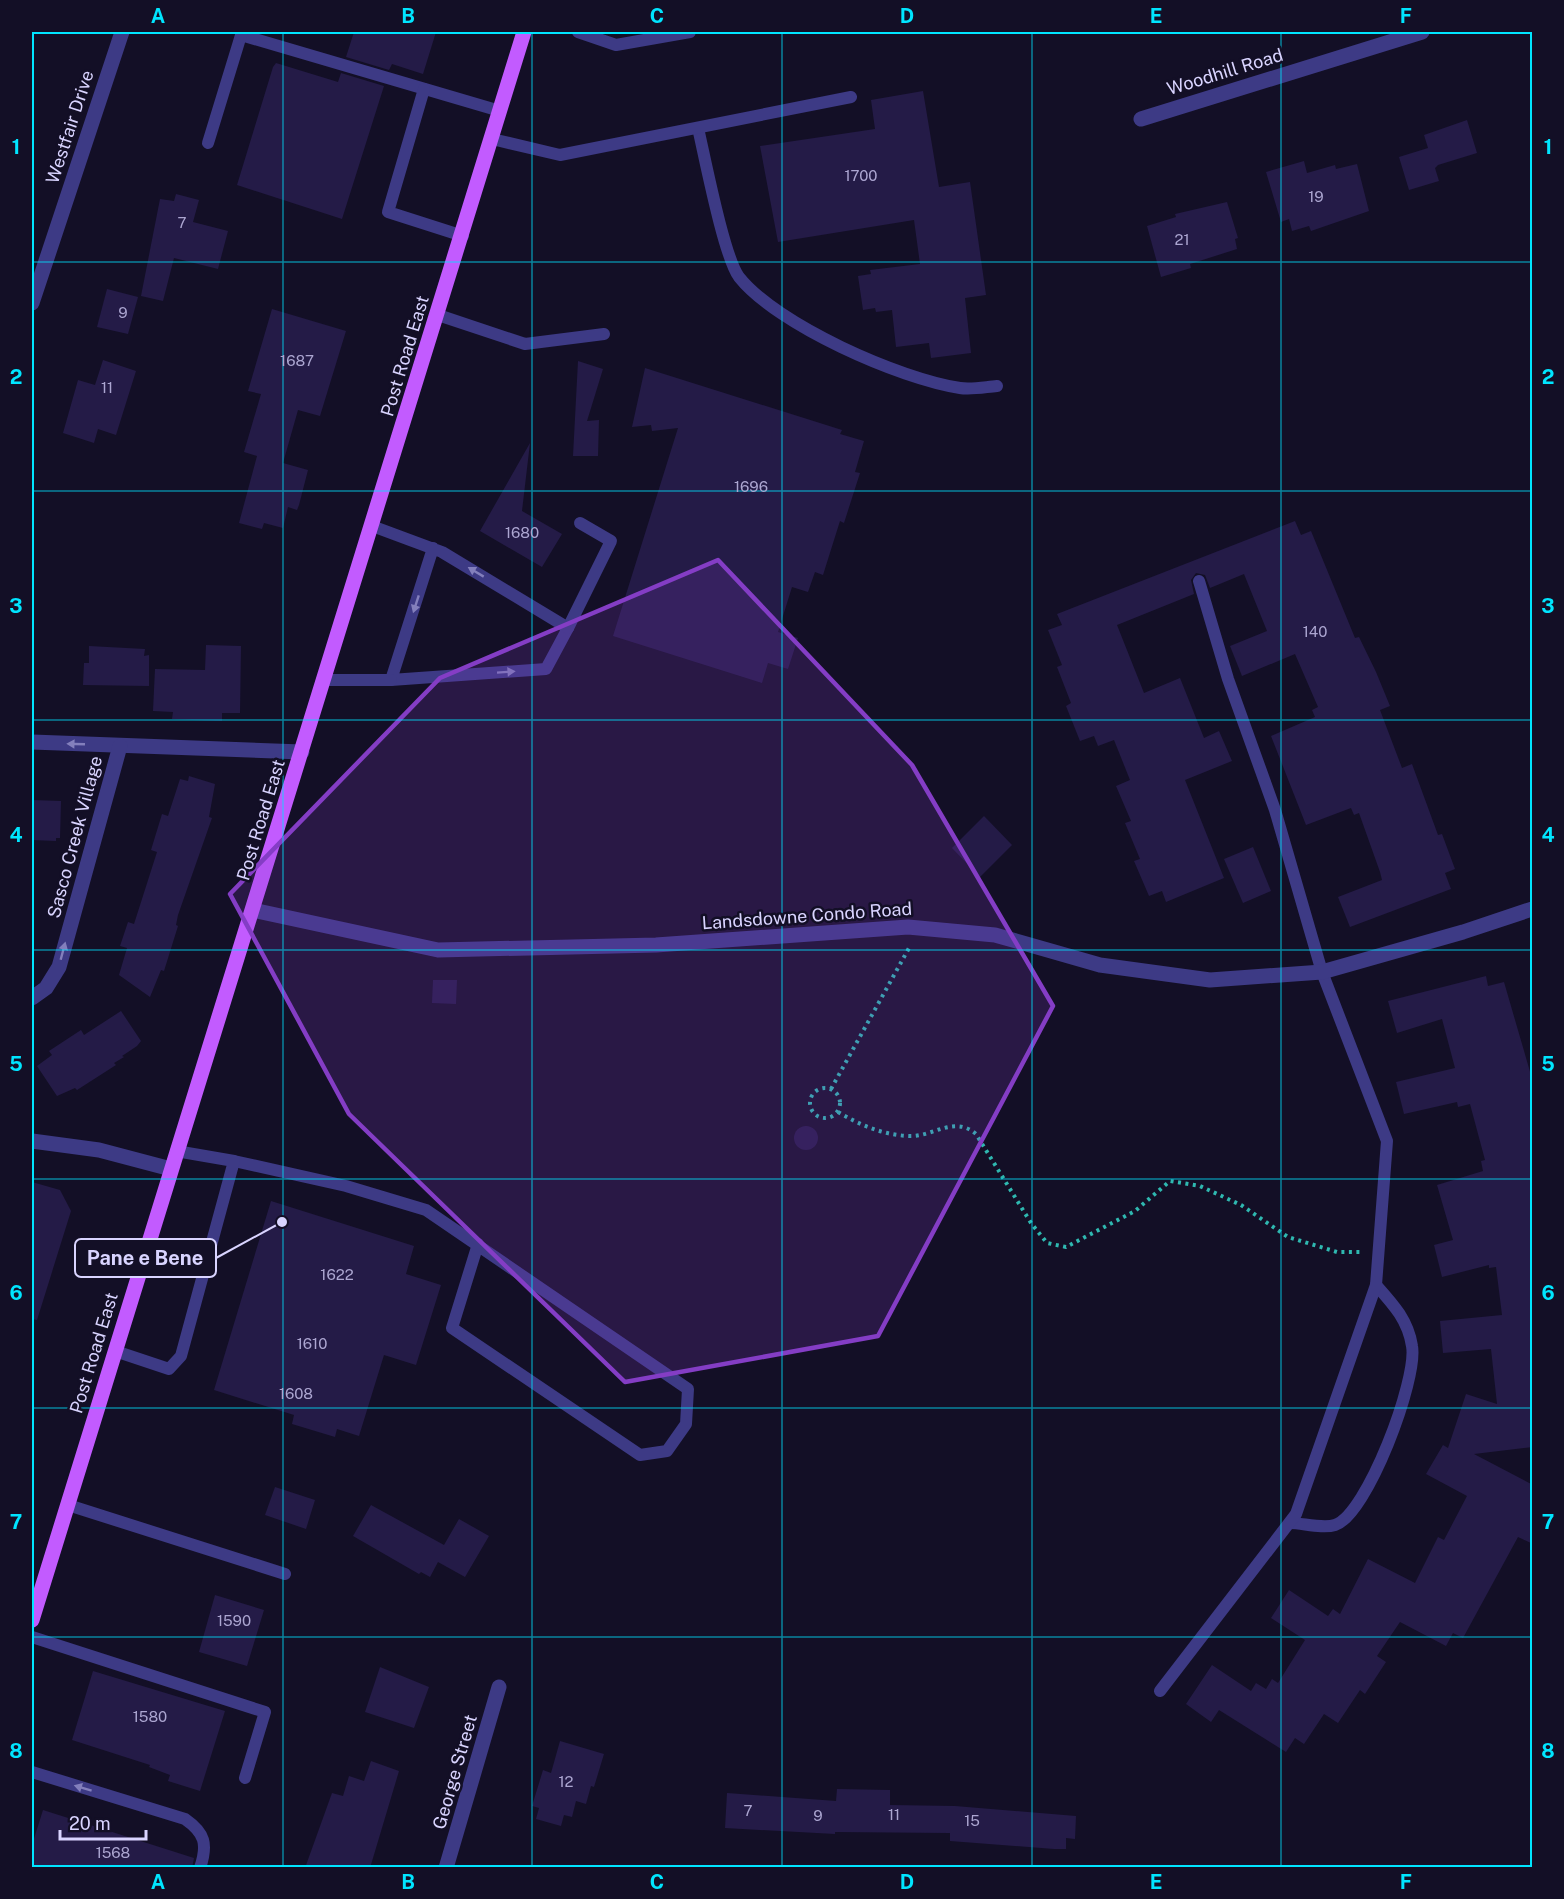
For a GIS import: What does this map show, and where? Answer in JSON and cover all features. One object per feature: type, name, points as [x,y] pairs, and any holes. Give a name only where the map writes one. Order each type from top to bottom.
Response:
[{"type":"main road","name":"Post Road East","points":[[32,1620],[176,1151],[463,236],[524,32]]},
{"type":"street","name":"Westfair Drive","points":[[32,303],[122,32]]},
{"type":"street","name":"Woodhill Road","points":[[1141,119],[1422,32]]},
{"type":"street","name":"Sasco Creek Village","points":[[32,742],[302,752]]},
{"type":"street","name":"Sasco Creek Village","points":[[32,998],[46,988],[59,967],[120,746]]},
{"type":"street","name":"Landsdowne Condo Road","points":[[253,910],[438,950],[656,945],[908,927],[995,935],[1100,965],[1210,980],[1322,972],[1463,932],[1533,909]]},
{"type":"street","points":[[32,1141],[99,1150],[171,1169]]},
{"type":"street","name":"George Street","points":[[446,1868],[499,1687]]},
{"type":"lane","points":[[578,32],[616,45],[690,32]]},
{"type":"lane","points":[[208,143],[242,33],[500,111]]},
{"type":"lane","points":[[424,89],[388,212],[463,236]]},
{"type":"lane","points":[[492,139],[560,154],[851,97]]},
{"type":"lane","points":[[698,128],[727,244],[738,276],[782,314],[886,368],[962,389],[996,386]]},
{"type":"lane","points":[[438,315],[525,344],[604,334]]},
{"type":"lane","points":[[325,680],[391,680],[546,669],[611,541],[580,523]]},
{"type":"lane","points":[[372,526],[434,548],[568,628]]},
{"type":"lane","points":[[391,680],[434,548]]},
{"type":"lane","points":[[1160,1691],[1296,1514],[1376,1284],[1388,1141],[1322,972],[1275,810],[1228,679],[1199,581]]},
{"type":"lane","points":[[176,1151],[234,1161],[346,1186],[426,1210],[478,1244],[688,1389],[686,1424],[667,1451],[640,1455],[452,1328],[478,1244]]},
{"type":"lane","points":[[115,1351],[169,1369],[181,1356],[234,1161]]},
{"type":"lane","points":[[1290,1522],[1334,1525],[1352,1515],[1375,1474],[1411,1381],[1413,1348],[1409,1332],[1403,1316],[1376,1284]]},
{"type":"lane","points":[[68,1505],[285,1574]]},
{"type":"lane","points":[[32,1637],[265,1712],[245,1778]]},
{"type":"lane","points":[[32,1772],[184,1819],[200,1829],[204,1842],[200,1868]]},
{"type":"path","points":[[831,1089],[909,949],[908,927]]},
{"type":"path","points":[[823,1088],[831,1089],[840,1099],[838,1112],[831,1117],[823,1118],[815,1115],[810,1108],[810,1099],[815,1092],[823,1088]]},
{"type":"path","points":[[838,1112],[885,1134],[912,1136],[952,1125],[966,1126],[976,1134],[1031,1223],[1047,1243],[1066,1247],[1135,1211],[1170,1180],[1200,1186],[1241,1205],[1288,1237],[1337,1252],[1379,1251]]},
{"type":"highlighted area","points":[[718,560],[912,765],[1053,1006],[878,1336],[625,1382],[349,1114],[230,894],[440,678]]},
{"type":"building","points":[[354,32],[436,32],[423,74],[392,64],[389,70],[346,57]]},
{"type":"building","points":[[276,63],[338,82],[341,73],[384,86],[342,219],[237,185]]},
{"type":"building","points":[[923,91],[939,187],[970,182],[986,295],[965,298],[971,353],[931,358],[929,343],[896,347],[892,310],[876,312],[875,308],[863,310],[858,276],[871,274],[870,270],[920,264],[914,220],[778,242],[760,146],[875,129],[871,100]]},
{"type":"building","points":[[1467,120],[1477,153],[1438,165],[1435,168],[1439,181],[1409,190],[1399,157],[1428,148],[1424,135]]},
{"type":"building","points":[[1304,161],[1307,173],[1335,165],[1336,169],[1357,164],[1369,211],[1311,231],[1309,226],[1292,231],[1289,219],[1281,222],[1266,172]]},
{"type":"building","points":[[176,194],[199,200],[193,222],[228,231],[218,269],[174,258],[163,301],[141,296],[160,199],[174,201]]},
{"type":"building","points":[[1227,202],[1238,238],[1235,239],[1237,249],[1190,264],[1191,268],[1161,277],[1147,226],[1176,217],[1175,214]]},
{"type":"building","points":[[107,289],[138,297],[128,334],[97,327]]},
{"type":"building","points":[[272,309],[346,331],[320,416],[298,410],[283,463],[308,470],[297,510],[288,507],[283,528],[264,523],[262,529],[239,523],[257,456],[244,452],[261,394],[248,391]]},
{"type":"building","points":[[103,360],[136,371],[116,435],[98,429],[94,443],[63,433],[78,380],[95,385]]},
{"type":"building","points":[[578,361],[603,369],[587,421],[599,420],[598,456],[573,456]]},
{"type":"building","points":[[645,368],[842,430],[840,434],[864,441],[855,472],[860,473],[844,523],[840,521],[823,575],[815,572],[808,592],[792,587],[778,632],[798,638],[788,669],[768,663],[762,683],[613,636],[678,428],[652,431],[651,425],[632,427]]},
{"type":"building","points":[[530,443],[522,511],[562,534],[542,567],[480,531]]},
{"type":"building","points":[[1295,521],[1301,535],[1311,531],[1355,638],[1359,637],[1376,672],[1390,706],[1380,710],[1402,768],[1412,764],[1438,835],[1442,834],[1455,869],[1445,873],[1451,889],[1350,927],[1338,897],[1382,880],[1380,872],[1359,813],[1354,815],[1351,808],[1306,825],[1271,736],[1315,717],[1312,710],[1318,707],[1295,654],[1242,676],[1230,646],[1267,631],[1244,574],[1210,588],[1205,575],[1196,573],[1191,580],[1194,594],[1117,625],[1144,693],[1180,678],[1204,738],[1219,731],[1232,761],[1185,780],[1224,878],[1166,902],[1162,891],[1149,896],[1134,861],[1140,859],[1125,823],[1131,821],[1116,786],[1130,780],[1114,740],[1098,746],[1094,736],[1080,741],[1066,706],[1071,703],[1057,667],[1062,665],[1048,630],[1062,625],[1057,614]]},
{"type":"building","points":[[206,645],[241,646],[240,713],[222,713],[222,721],[172,719],[173,712],[153,711],[155,669],[205,670]]},
{"type":"building","points":[[89,646],[145,649],[144,656],[149,655],[149,686],[83,685],[84,663],[89,663]]},
{"type":"building","points":[[189,776],[215,784],[209,817],[212,818],[178,915],[176,925],[178,926],[164,971],[161,970],[150,997],[119,975],[127,948],[120,946],[128,922],[134,924],[157,852],[151,850],[162,814],[168,816],[180,779],[188,781]]},
{"type":"building","points":[[32,800],[61,801],[60,838],[56,838],[56,841],[32,840]]},
{"type":"building","points":[[984,816],[1012,845],[980,877],[952,848]]},
{"type":"building","points":[[1253,847],[1271,891],[1243,903],[1224,859]]},
{"type":"building","points":[[1486,976],[1488,986],[1504,982],[1533,1082],[1533,1447],[1474,1454],[1533,1485],[1533,1544],[1518,1537],[1463,1638],[1453,1633],[1446,1646],[1400,1622],[1377,1656],[1386,1662],[1365,1694],[1360,1690],[1338,1723],[1324,1714],[1304,1744],[1295,1738],[1286,1752],[1219,1710],[1211,1722],[1186,1704],[1212,1665],[1251,1691],[1256,1683],[1266,1689],[1272,1679],[1278,1683],[1305,1640],[1271,1618],[1289,1590],[1328,1616],[1333,1609],[1340,1614],[1368,1559],[1415,1583],[1438,1537],[1444,1540],[1467,1496],[1426,1474],[1443,1445],[1448,1448],[1466,1394],[1497,1404],[1491,1349],[1443,1353],[1440,1321],[1502,1315],[1496,1267],[1489,1268],[1489,1265],[1442,1277],[1434,1245],[1453,1240],[1437,1185],[1483,1171],[1481,1161],[1485,1160],[1470,1104],[1458,1107],[1457,1102],[1404,1114],[1396,1082],[1455,1068],[1442,1019],[1397,1033],[1388,1001]]},
{"type":"building","points":[[433,980],[457,980],[456,1004],[432,1003]]},
{"type":"building","points":[[121,1011],[141,1041],[114,1063],[116,1065],[77,1090],[75,1088],[57,1096],[37,1066],[52,1055],[49,1051],[81,1030],[84,1035]]},
{"type":"building","points":[[806,1126],[815,1129],[818,1138],[815,1147],[806,1150],[797,1147],[794,1138],[797,1129]]},
{"type":"building","points":[[32,1182],[60,1190],[71,1211],[37,1320],[32,1319]]},
{"type":"building","points":[[271,1201],[414,1246],[406,1274],[441,1285],[416,1365],[384,1355],[359,1436],[337,1429],[335,1437],[292,1424],[294,1415],[214,1390]]},
{"type":"building","points":[[275,1487],[315,1500],[306,1529],[265,1515]]},
{"type":"building","points":[[371,1505],[444,1545],[459,1519],[489,1536],[465,1577],[438,1562],[430,1577],[421,1572],[419,1574],[353,1536]]},
{"type":"building","points":[[215,1595],[264,1610],[247,1666],[199,1652]]},
{"type":"building","points":[[380,1667],[429,1687],[414,1728],[365,1712]]},
{"type":"building","points":[[93,1671],[225,1711],[200,1791],[168,1781],[170,1775],[149,1767],[150,1765],[72,1740]]},
{"type":"building","points":[[560,1741],[604,1754],[586,1804],[576,1801],[572,1817],[564,1815],[561,1826],[536,1819],[539,1808],[532,1806],[543,1770],[551,1773]]},
{"type":"building","points":[[371,1761],[399,1771],[370,1868],[305,1868],[332,1793],[343,1796],[349,1776],[364,1781]]},
{"type":"building","points":[[837,1789],[890,1790],[890,1805],[955,1806],[1076,1816],[1075,1839],[1066,1838],[1066,1849],[1054,1849],[950,1841],[950,1833],[835,1832],[835,1834],[725,1828],[727,1793],[836,1801]]},
{"type":"building","points":[[43,1810],[194,1858],[192,1868],[32,1868],[32,1845]]},
{"type":"place","name":"Pane e Bene","points":[[282,1222]]}]
